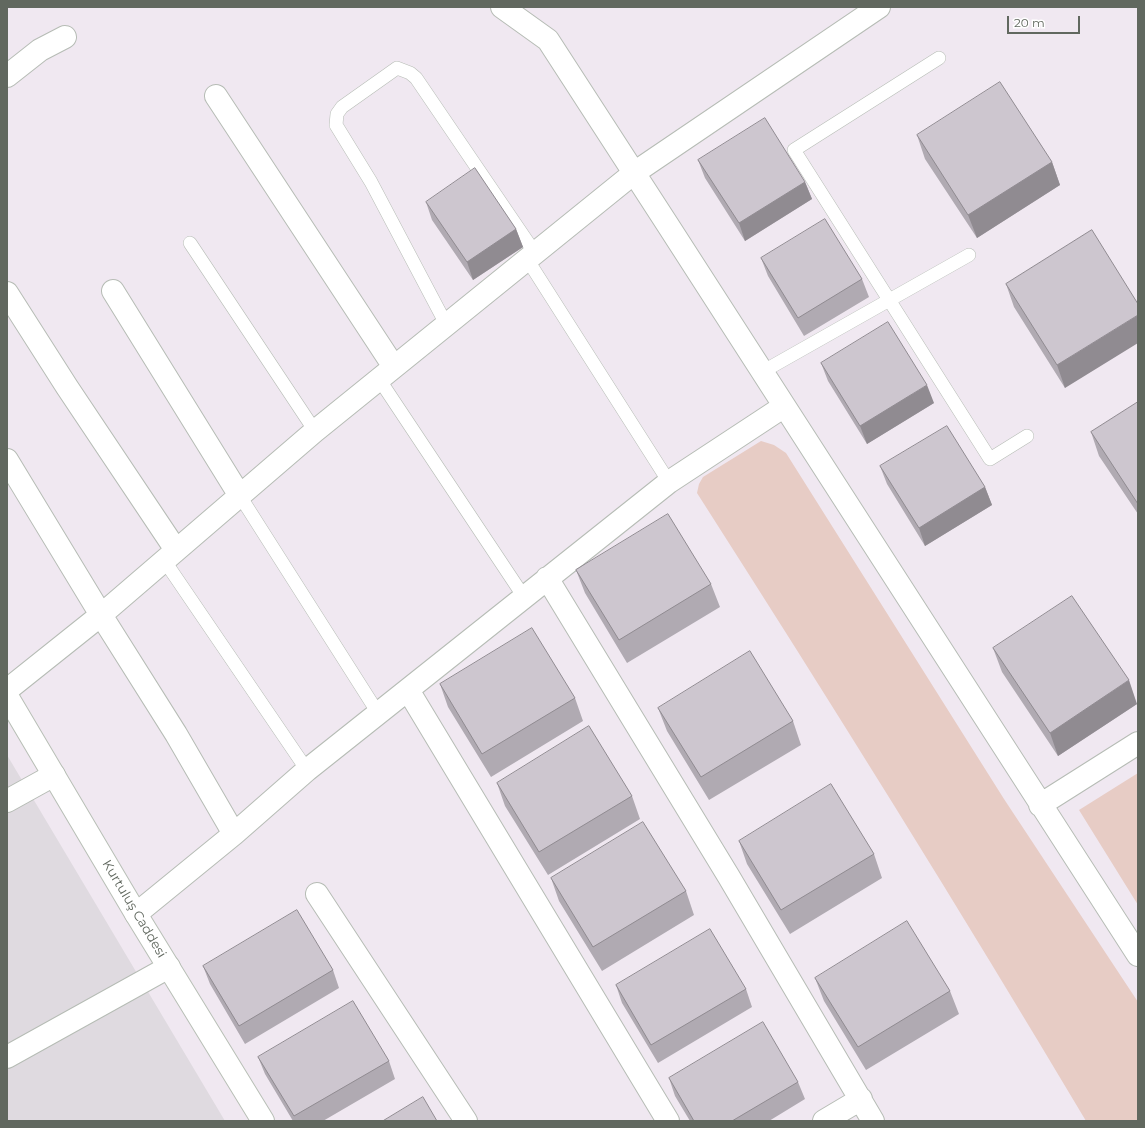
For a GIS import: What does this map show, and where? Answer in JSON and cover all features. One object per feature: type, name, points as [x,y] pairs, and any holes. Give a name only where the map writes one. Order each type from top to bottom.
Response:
[{"type":"street","points":[[502,7],[548,40],[1138,955]]},
{"type":"street","points":[[7,690],[101,615],[315,431],[634,173],[878,7]]},
{"type":"street","points":[[7,76],[40,50],[65,37]]},
{"type":"street","points":[[216,96],[386,373]]},
{"type":"street","points":[[113,291],[240,496]]},
{"type":"street","points":[[7,293],[67,387],[170,555]]},
{"type":"street","points":[[136,914],[234,834],[307,770],[669,482],[783,406]]},
{"type":"street","points":[[7,460],[101,615],[176,734],[234,834]]},
{"type":"street","points":[[547,578],[729,877],[873,1121]]},
{"type":"street","points":[[408,690],[668,1121]]},
{"type":"street","name":"Kurtuluş Caddesi","points":[[7,696],[136,914],[263,1121]]},
{"type":"street","points":[[1040,805],[1138,743]]},
{"type":"street","points":[[7,801],[54,775]]},
{"type":"street","points":[[317,894],[466,1121]]},
{"type":"street","points":[[7,1057],[168,967]]},
{"type":"street","points":[[824,1121],[861,1099]]},
{"type":"lane","points":[[939,58],[794,150],[990,459],[1027,436]]},
{"type":"lane","points":[[446,324],[371,182],[336,125],[337,114],[342,107],[397,68],[410,73],[416,78],[531,256],[669,482]]},
{"type":"lane","points":[[190,243],[315,431]]},
{"type":"lane","points":[[762,372],[969,255]]},
{"type":"lane","points":[[386,373],[524,597]]},
{"type":"lane","points":[[240,496],[378,713]]},
{"type":"lane","points":[[170,555],[307,770]]},
{"type":"shaded area","points":[[761,441],[774,445],[786,453],[1004,799],[1138,1002],[1138,1121],[1086,1121],[894,806],[697,493],[699,484],[703,477]]},
{"type":"shaded area","points":[[7,755],[225,1121],[7,1121]]},
{"type":"shaded area","points":[[1138,773],[1138,905],[1079,810]]},
{"type":"building","points":[[1000,82],[1052,162],[968,215],[917,135]]},
{"type":"building","points":[[765,118],[805,182],[739,223],[698,160]]},
{"type":"building","points":[[475,168],[516,229],[467,262],[426,202]]},
{"type":"building","points":[[825,219],[862,279],[798,318],[761,258]]},
{"type":"building","points":[[1092,230],[1138,304],[1138,315],[1057,365],[1006,284]]},
{"type":"building","points":[[888,322],[927,385],[860,426],[821,363]]},
{"type":"building","points":[[1138,402],[1138,504],[1091,432]]},
{"type":"building","points":[[947,426],[985,487],[919,528],[880,466]]},
{"type":"building","points":[[668,514],[711,584],[619,640],[576,570]]},
{"type":"building","points":[[1072,596],[1129,680],[1050,733],[993,648]]},
{"type":"building","points":[[532,628],[575,698],[482,754],[440,684]]},
{"type":"building","points":[[750,651],[793,721],[701,777],[658,708]]},
{"type":"building","points":[[589,726],[632,796],[539,852],[497,783]]},
{"type":"building","points":[[831,784],[874,854],[781,910],[739,841]]},
{"type":"building","points":[[643,822],[686,891],[593,947],[551,878]]},
{"type":"building","points":[[297,910],[333,970],[239,1026],[203,966]]},
{"type":"building","points":[[907,921],[950,991],[858,1047],[815,978]]},
{"type":"building","points":[[710,929],[746,989],[651,1045],[616,985]]},
{"type":"building","points":[[353,1001],[389,1061],[294,1116],[258,1057]]},
{"type":"building","points":[[763,1022],[798,1082],[732,1121],[694,1121],[669,1078]]},
{"type":"building","points":[[423,1097],[437,1121],[383,1121]]}]
